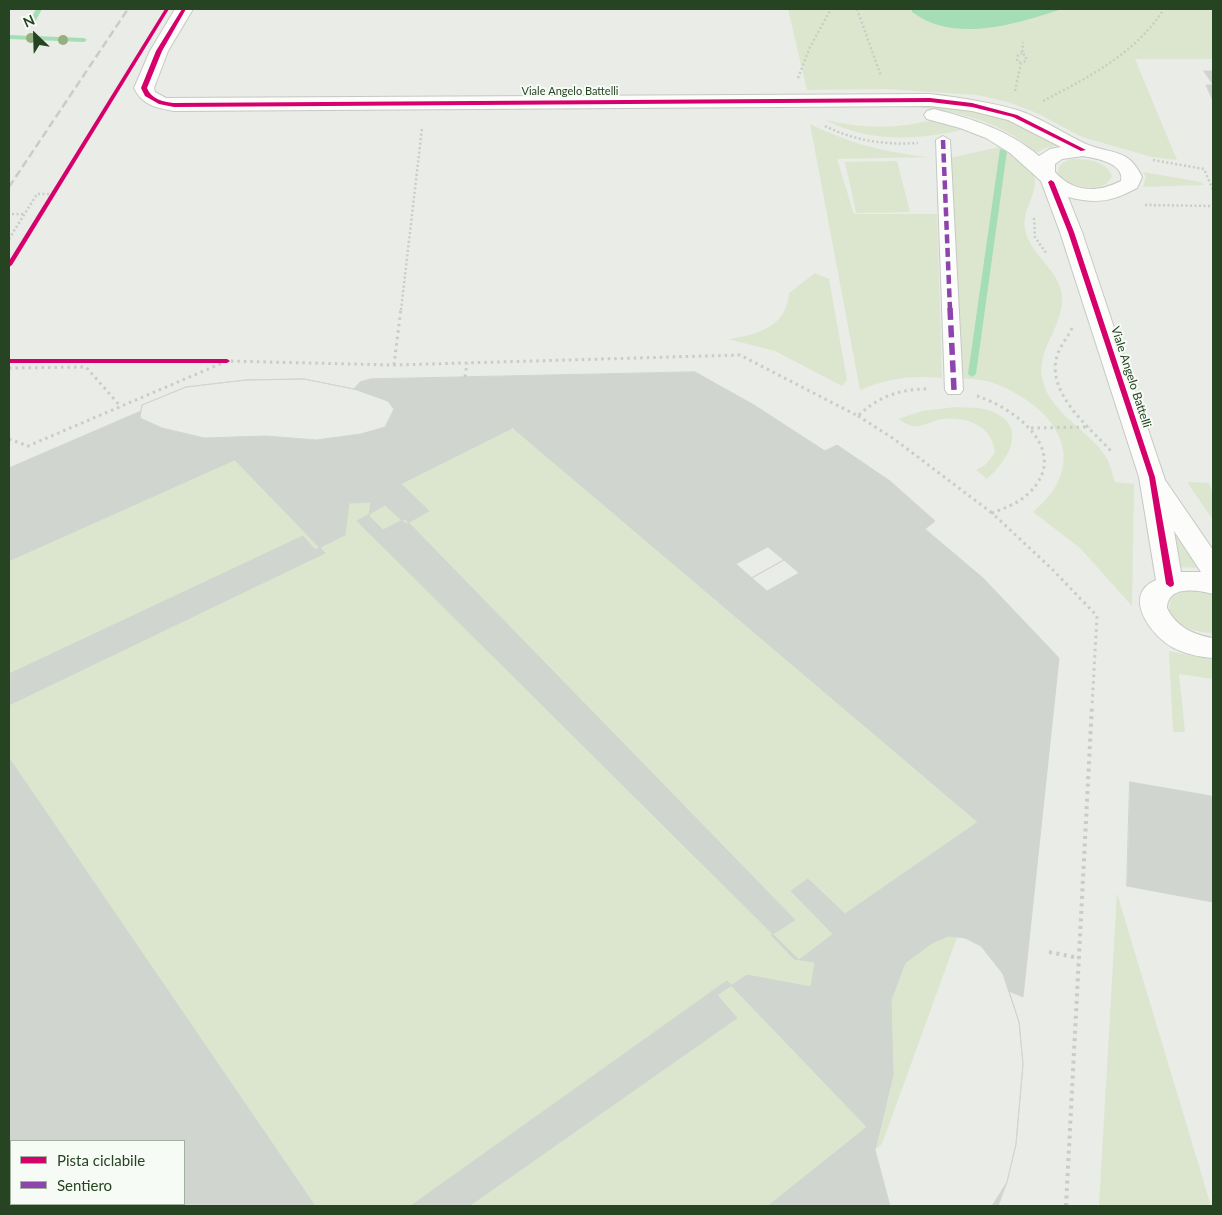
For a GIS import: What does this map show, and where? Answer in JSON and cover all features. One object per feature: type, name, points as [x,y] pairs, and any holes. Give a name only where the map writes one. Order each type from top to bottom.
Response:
[{"type":"street","name":"Viale Angelo Battelli","points":[[159,51],[137,74],[126,95],[137,108],[150,113],[184,116],[910,112],[931,115],[985,129],[1017,147],[1062,189],[1092,196],[1114,194],[1130,184],[1132,178],[1130,170],[1113,157],[1083,150],[1015,116],[972,105],[950,102],[890,100],[174,105],[152,100],[144,88],[159,51],[184,9]]},
{"type":"street","points":[[943,140],[954,390]]},
{"type":"street","name":"Viale Angelo Battelli","points":[[1083,150],[1058,153],[1044,163],[1047,176],[1071,232],[1152,477],[1170,584]]},
{"type":"street","points":[[1071,232],[1080,206],[1092,196]]},
{"type":"street","name":"Viale Angelo Battelli","points":[[1152,477],[1213,570]]},
{"type":"street","points":[[1213,585],[1189,580],[1170,584],[1159,591],[1154,602],[1154,611],[1160,624],[1172,635],[1188,643],[1213,648]]},
{"type":"path","points":[[857,9],[890,100]]},
{"type":"path","points":[[1021,63],[1013,104],[1015,116],[1092,74],[1128,49],[1150,30],[1164,9]]},
{"type":"path","points":[[1022,54],[1023,42]]},
{"type":"path","points":[[1021,63],[1026,61],[1026,56],[1022,54]]},
{"type":"path","points":[[1021,63],[1017,61],[1018,55],[1022,54]]},
{"type":"path","points":[[394,365],[406,250],[425,114]]},
{"type":"path","points":[[9,239],[37,194],[52,194]]},
{"type":"path","points":[[1137,205],[1213,206]]},
{"type":"path","points":[[12,214],[24,214]]},
{"type":"path","points":[[1072,329],[1056,358],[1056,376],[1064,397],[1116,457]]},
{"type":"path","points":[[9,439],[28,446],[227,361],[394,365],[740,355],[858,416],[894,439],[992,513],[1052,568],[1097,616],[1066,1206]]},
{"type":"path","points":[[464,377],[467,363]]},
{"type":"path","points":[[9,368],[86,366],[121,407]]},
{"type":"path","points":[[858,416],[868,404],[893,393],[922,388],[954,390],[984,398],[1011,411],[1032,428],[1043,448],[1044,469],[1034,488],[1014,504],[992,513]]},
{"type":"path","points":[[1032,428],[1090,427]]},
{"type":"path","points":[[1049,952],[1079,958]]},
{"type":"shaded area","points":[[788,9],[1213,9],[1213,59],[1135,59],[1177,160],[1152,157],[1082,137],[1037,113],[1008,102],[977,95],[886,89],[807,90]]},
{"type":"shaded area","points":[[912,9],[1062,9],[1006,25],[966,29],[947,27],[929,22],[912,12]]},
{"type":"shaded area","points":[[895,105],[949,106],[999,116],[1060,145],[1046,148],[1036,153],[1005,131],[988,123],[952,112]]},
{"type":"shaded area","points":[[936,119],[969,128],[933,135],[896,138],[860,133],[826,120],[881,127],[909,125]]},
{"type":"shaded area","points":[[810,124],[839,137],[867,146],[897,153],[928,157],[837,159],[854,214],[937,214],[942,378],[900,378],[860,390]]},
{"type":"shaded area","points":[[1004,146],[1025,162],[1034,176],[1034,191],[1026,215],[1026,233],[1035,250],[1058,282],[1061,292],[1060,313],[1042,361],[1043,382],[1053,402],[1104,454],[1115,482],[1134,484],[1132,606],[1080,548],[1033,512],[1051,493],[1061,474],[1064,456],[1060,438],[1050,422],[1036,407],[1018,394],[991,382],[955,378],[950,158]]},
{"type":"shaded area","points":[[1072,159],[1089,160],[1100,164],[1112,176],[1108,182],[1094,188],[1069,182],[1058,173],[1058,170],[1062,163]]},
{"type":"shaded area","points":[[897,161],[910,212],[856,213],[845,162]]},
{"type":"shaded area","points":[[1143,172],[1201,182],[1204,185],[1143,187],[1146,177]]},
{"type":"shaded area","points":[[815,273],[829,279],[847,380],[842,386],[775,351],[728,339],[760,332],[769,327],[783,314],[789,293]]},
{"type":"shaded area","points":[[956,407],[984,409],[998,415],[1007,422],[1012,430],[1012,440],[1004,460],[987,479],[976,470],[985,465],[995,453],[993,443],[984,429],[970,421],[943,419],[916,426],[898,419],[922,411]]},
{"type":"shaded area","points":[[517,429],[996,830],[882,1144],[806,1206],[9,1206],[9,555],[234,457]]},
{"type":"shaded area","points":[[1187,482],[1209,483],[1213,495],[1213,520]]},
{"type":"shaded area","points":[[1168,514],[1200,568],[1178,567]]},
{"type":"shaded area","points":[[1190,589],[1213,593],[1213,633],[1188,628],[1174,619],[1170,612],[1173,596]]},
{"type":"shaded area","points":[[1169,651],[1213,660],[1213,679],[1179,674],[1185,732],[1173,732]]},
{"type":"shaded area","points":[[1117,893],[1211,1206],[1099,1206]]},
{"type":"building","points":[[1204,71],[1213,71],[1213,85]]},
{"type":"building","points":[[1206,85],[1213,85],[1213,101]]},
{"type":"building","points":[[695,372],[754,405],[825,451],[837,445],[890,481],[935,521],[925,529],[983,578],[1059,658],[1023,997],[1009,991],[1019,1022],[1023,1064],[1016,1144],[1007,1182],[998,1206],[469,1206],[737,1018],[717,995],[747,975],[811,987],[815,962],[794,959],[771,935],[795,920],[405,519],[383,530],[369,516],[371,502],[349,503],[345,535],[315,550],[303,536],[9,674],[9,468],[141,411],[142,405],[186,387],[246,380],[304,379],[354,389],[360,382],[370,379]]},
{"type":"building","points":[[304,379],[354,389],[388,401],[394,409],[385,427],[361,434],[316,440],[266,436],[204,438],[162,428],[140,418],[142,405],[186,387],[246,380]]},
{"type":"building","points":[[513,428],[978,822],[845,914],[808,879],[791,891],[833,934],[799,960],[357,521],[385,505],[406,524],[429,511],[401,484]]},
{"type":"building","points":[[235,460],[325,553],[9,705],[9,561]]},
{"type":"building","points":[[768,547],[784,560],[752,578],[736,564]]},
{"type":"building","points":[[784,560],[799,573],[767,591],[752,578]]},
{"type":"building","points":[[9,758],[315,1206],[9,1206]]},
{"type":"building","points":[[1130,782],[1211,796],[1213,801],[1213,902],[1127,886]]},
{"type":"building","points":[[949,936],[965,938],[981,946],[1003,974],[1019,1022],[1023,1064],[1016,1144],[1007,1182],[992,1206],[890,1206],[875,1150],[893,1075],[891,1000],[905,963],[932,943]]},
{"type":"building","points":[[727,981],[867,1127],[768,1206],[411,1206]]},
{"type":"waterway","points":[[32,23],[39,9]]},
{"type":"waterway","points":[[9,37],[84,40]]},
{"type":"waterway","points":[[972,374],[1003,151]]},
{"type":"railway","points":[[9,187],[128,9]]},
{"type":"marked path","points":[[943,140],[954,390]]},
{"type":"cycle path","points":[[9,265],[167,9]]},
{"type":"cycle path","points":[[184,9],[159,51],[144,88],[147,95],[161,103],[174,105],[930,100],[972,105],[1015,116],[1083,150]]},
{"type":"cycle path","points":[[1051,182],[1071,232],[1152,477],[1170,584]]},
{"type":"cycle path","points":[[9,361],[227,361]]}]
